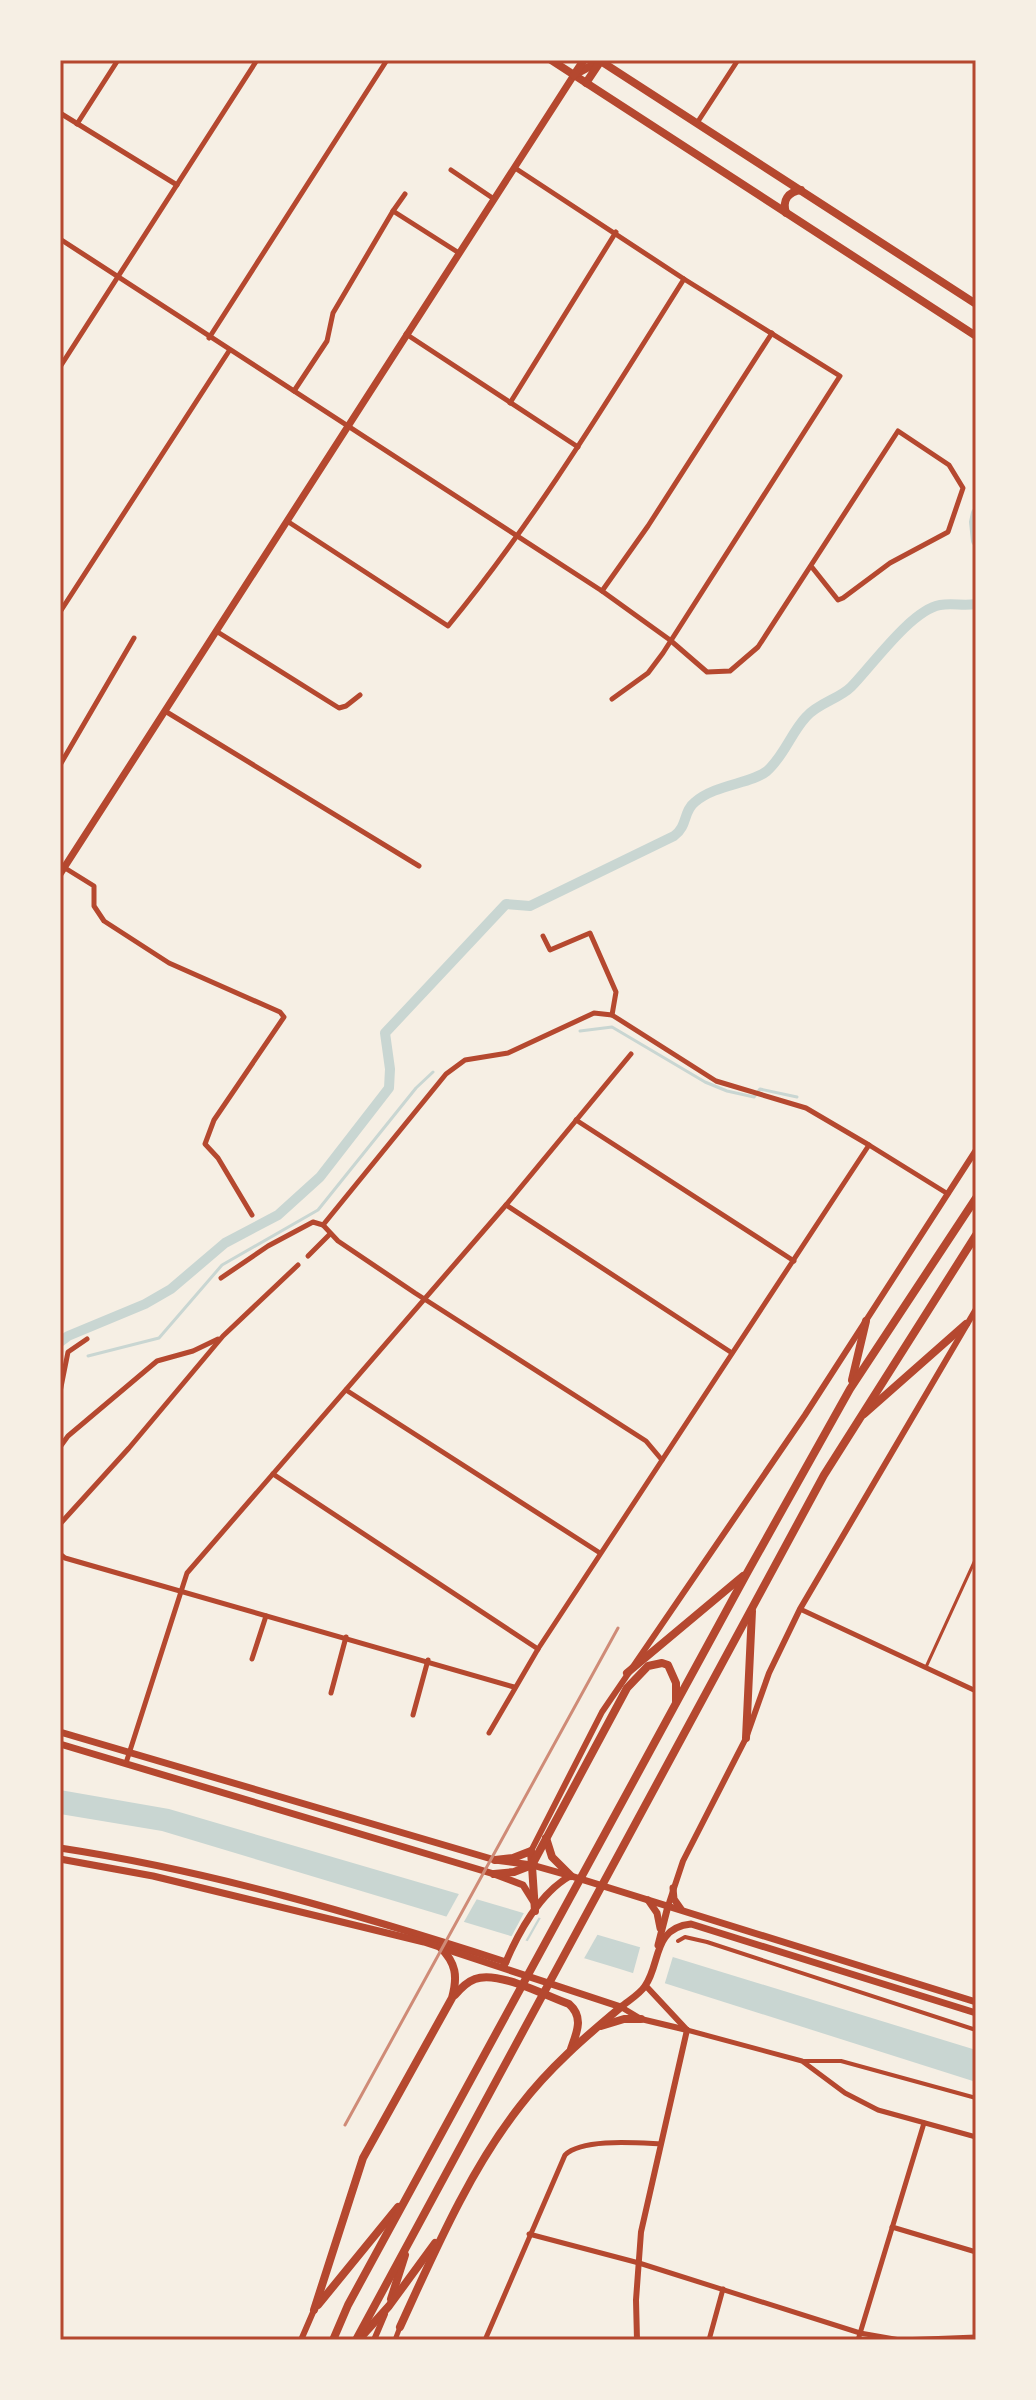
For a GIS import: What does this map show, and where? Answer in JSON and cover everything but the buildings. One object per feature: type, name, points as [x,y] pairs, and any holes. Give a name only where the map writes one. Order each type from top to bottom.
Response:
[{"type":"main road","points":[[551,60],[976,336]]},
{"type":"main road","points":[[586,83],[600,60]]},
{"type":"main road","points":[[62,871],[406,334],[574,75],[586,63],[600,60],[976,304]]},
{"type":"main road","points":[[586,63],[586,83]]},
{"type":"main road","points":[[786,213],[784,204],[787,197],[801,190]]},
{"type":"main road","points":[[333,2340],[348,2305],[850,1389],[976,1198]]},
{"type":"main road","points":[[357,2340],[411,2235],[855,1422],[976,1235]]},
{"type":"main road","points":[[850,1389],[866,1321]]},
{"type":"main road","points":[[855,1422],[966,1324]]},
{"type":"main road","points":[[627,1673],[747,1573]]},
{"type":"main road","points":[[746,1738],[752,1609]]},
{"type":"main road","points":[[494,1874],[532,1865],[610,1715],[637,1674],[652,1664],[668,1665],[676,1683],[675,1709]]},
{"type":"main road","points":[[60,1732],[495,1860],[532,1865],[571,1876],[976,2002]]},
{"type":"main road","points":[[60,1744],[494,1874],[523,1885],[530,1894],[535,1911]]},
{"type":"main road","points":[[546,1837],[551,1856],[571,1876]]},
{"type":"main road","points":[[60,1848],[198,1875],[432,1938],[621,2007]]},
{"type":"main road","points":[[495,1860],[513,1858],[531,1851],[535,1911]]},
{"type":"main road","points":[[60,1859],[195,1886],[506,1966]]},
{"type":"main road","points":[[506,1966],[535,1911],[551,1890],[571,1876]]},
{"type":"main road","points":[[673,1888],[675,1902],[683,1911]]},
{"type":"main road","points":[[648,1900],[657,1913],[660,1931]]},
{"type":"main road","points":[[357,2340],[389,2306],[446,2228],[514,2113],[571,2049],[646,1986],[668,1906]]},
{"type":"main road","points":[[658,1947],[676,1928],[696,1924],[976,2013]]},
{"type":"main road","points":[[314,2310],[363,2158],[452,1998],[456,1983],[455,1969],[452,1960],[440,1947]]},
{"type":"main road","points":[[452,1998],[470,1981],[488,1977],[569,2004],[579,2021],[571,2049]]},
{"type":"main road","points":[[594,2030],[619,2020],[641,2019]]},
{"type":"main road","points":[[314,2310],[411,2191]]},
{"type":"main road","points":[[400,2327],[446,2228]]},
{"type":"main road","points":[[389,2306],[411,2235]]},
{"type":"street","points":[[77,124],[118,60]]},
{"type":"street","points":[[60,367],[257,60]]},
{"type":"street","points":[[209,338],[387,60]]},
{"type":"street","points":[[697,123],[738,60]]},
{"type":"street","points":[[60,113],[177,185]]},
{"type":"street","points":[[515,168],[840,376],[648,673],[612,699]]},
{"type":"street","points":[[451,170],[494,199]]},
{"type":"street","points":[[294,391],[327,341],[333,313],[405,194]]},
{"type":"street","points":[[393,211],[459,253]]},
{"type":"street","points":[[510,403],[616,232]]},
{"type":"street","points":[[60,239],[602,591],[670,640],[707,672],[730,671],[758,647],[898,431],[949,465],[963,488],[948,532],[890,563],[838,600],[811,566]]},
{"type":"street","points":[[287,521],[448,626],[497,567],[578,447],[684,279]]},
{"type":"street","points":[[602,591],[657,513],[772,333]]},
{"type":"street","points":[[406,334],[578,447]]},
{"type":"street","points":[[60,612],[229,351]]},
{"type":"street","points":[[216,631],[339,708],[360,695]]},
{"type":"street","points":[[60,765],[134,638]]},
{"type":"street","points":[[165,711],[419,866]]},
{"type":"street","points":[[62,871],[94,886],[94,906],[104,921],[169,963],[280,1012],[284,1017],[214,1120],[205,1144],[218,1158],[252,1215]]},
{"type":"street","points":[[543,936],[550,950],[590,933],[616,992],[612,1015]]},
{"type":"street","points":[[323,1225],[446,1074],[458,1064],[465,1060],[508,1053],[594,1013],[612,1015],[703,1074],[730,1087],[806,1108],[948,1194]]},
{"type":"street","points":[[126,1763],[187,1573],[506,1205],[631,1054]]},
{"type":"street","points":[[576,1120],[794,1261]]},
{"type":"street","points":[[489,1733],[514,1687],[600,1553],[869,1145]]},
{"type":"street","points":[[531,1851],[602,1712],[788,1440],[976,1150]]},
{"type":"street","points":[[506,1205],[732,1353]]},
{"type":"street","points":[[221,1278],[268,1244],[313,1222],[323,1225],[330,1234],[424,1299],[646,1441],[662,1460]]},
{"type":"street","points":[[308,1256],[330,1234]]},
{"type":"street","points":[[60,1524],[223,1336],[298,1265]]},
{"type":"street","points":[[668,1906],[696,1834],[746,1738],[769,1673],[800,1609],[976,1309]]},
{"type":"street","points":[[60,1447],[68,1436],[157,1361],[193,1351],[223,1336]]},
{"type":"street","points":[[60,1392],[68,1352],[87,1339]]},
{"type":"street","points":[[346,1390],[600,1553]]},
{"type":"street","points":[[273,1474],[538,1649]]},
{"type":"street","points":[[60,1554],[65,1558],[514,1687]]},
{"type":"street","points":[[800,1609],[976,1691]]},
{"type":"street","points":[[252,1659],[266,1616]]},
{"type":"street","points":[[331,1693],[346,1637]]},
{"type":"street","points":[[413,1715],[428,1660]]},
{"type":"street","points":[[678,1941],[685,1937],[707,1942],[976,2030]]},
{"type":"street","points":[[646,1986],[687,2030]]},
{"type":"street","points":[[621,2007],[641,2019],[802,2061],[841,2061],[976,2098]]},
{"type":"street","points":[[637,2340],[641,2232],[687,2030]]},
{"type":"street","points":[[802,2061],[845,2093],[870,2106],[976,2137]]},
{"type":"street","points":[[858,2340],[924,2123]]},
{"type":"street","points":[[485,2340],[565,2155],[570,2150],[602,2144],[662,2144]]},
{"type":"street","points":[[892,2227],[976,2252]]},
{"type":"street","points":[[529,2234],[639,2263],[860,2333],[900,2340],[976,2337]]},
{"type":"street","points":[[709,2340],[723,2289]]},
{"type":"street","points":[[374,2340],[389,2306]]},
{"type":"street","points":[[301,2340],[314,2310]]},
{"type":"street","points":[[395,2340],[400,2327]]},
{"type":"lane","points":[[925,1669],[976,1558]]},
{"type":"shaded area","points":[[60,1790],[169,1809],[663,1954],[976,2050],[976,2082],[620,1969],[162,1831],[60,1814]]},
{"type":"pier","points":[[460,1892],[478,1897],[461,1927],[444,1921]]},
{"type":"pier","points":[[525,1911],[540,1915],[523,1945],[509,1941]]},
{"type":"pier","points":[[542,1916],[599,1932],[582,1962],[525,1946]]},
{"type":"pier","points":[[641,1944],[674,1953],[664,1986],[632,1977]]},
{"type":"waterway","points":[[976,513],[976,541]]},
{"type":"waterway","points":[[60,1342],[171,1289],[225,1243],[278,1215],[320,1177],[389,1088],[385,1033],[506,904],[530,906],[674,836],[682,828],[691,806],[703,796],[767,771],[806,717],[851,687],[892,640],[917,617],[940,605],[976,604]]},
{"type":"waterway","points":[[580,1031],[612,1027],[705,1082],[727,1091],[754,1097],[760,1089],[797,1097]]},
{"type":"waterway","points":[[88,1356],[159,1338],[222,1265],[318,1210],[416,1088],[433,1072]]},
{"type":"railway","points":[[345,2125],[618,1628]]}]
